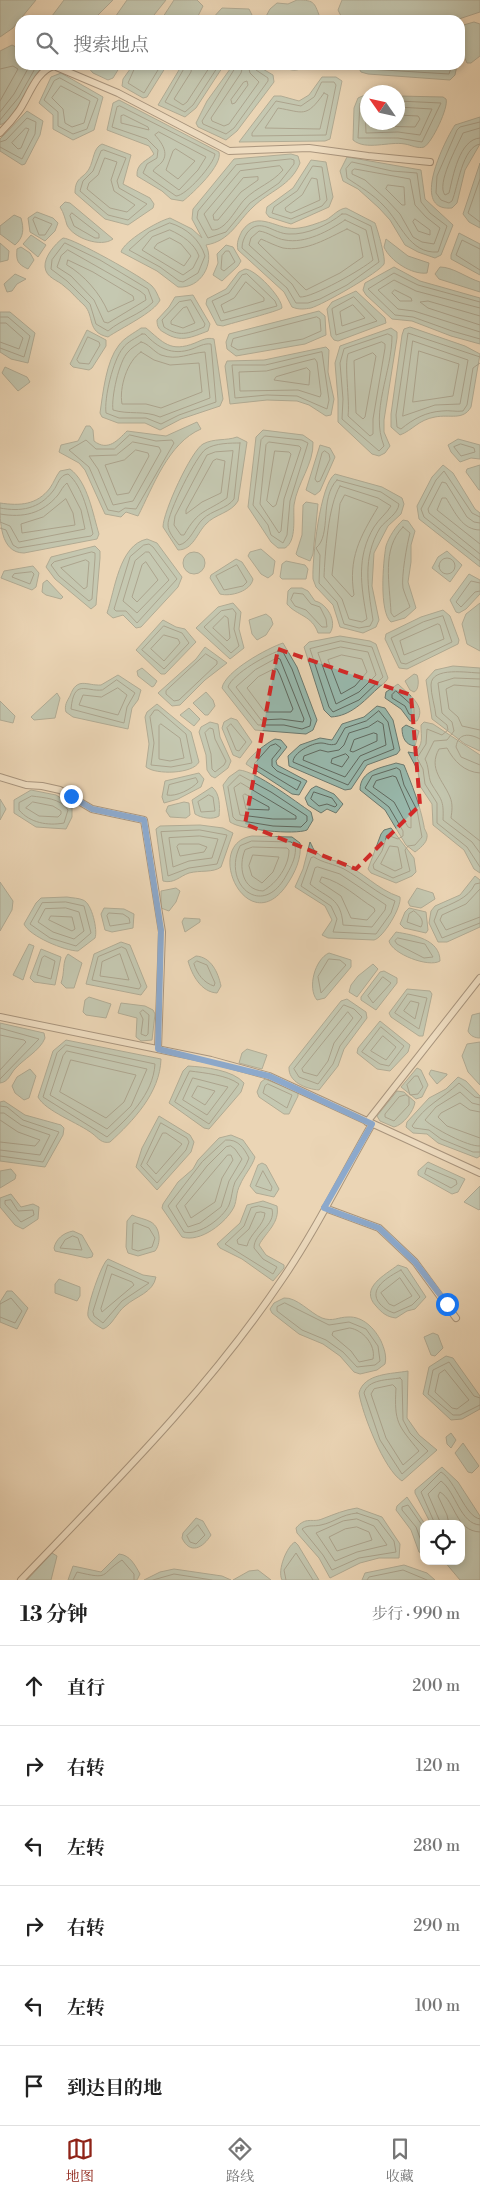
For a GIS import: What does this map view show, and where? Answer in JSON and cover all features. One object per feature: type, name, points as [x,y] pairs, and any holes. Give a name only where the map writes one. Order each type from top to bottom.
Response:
[{"type":"street","points":[[0,133],[18,112],[39,78],[46,70]]},
{"type":"street","points":[[63,70],[118,93],[229,151],[309,148],[430,162]]},
{"type":"street","points":[[0,777],[26,785],[60,790],[92,809],[144,820],[161,930],[158,1049]]},
{"type":"street","points":[[21,1580],[168,1425],[210,1377],[282,1281],[324,1208],[369,1123],[480,978]]},
{"type":"street","points":[[0,1017],[158,1049],[269,1076],[480,1173]]},
{"type":"street","points":[[324,1208],[379,1228],[415,1262],[456,1318]]},
{"type":"highlighted area","points":[[278,649],[411,695],[420,805],[356,869],[245,824]]},
{"type":"water","points":[[0,0],[36,0],[24,15],[15,15],[15,26],[0,37]]},
{"type":"water","points":[[64,0],[113,0],[98,15],[53,15]]},
{"type":"water","points":[[127,0],[166,0],[154,15],[116,15]]},
{"type":"water","points":[[174,0],[197,0],[203,6],[198,15],[164,15]]},
{"type":"water","points":[[297,0],[311,2],[314,4],[319,15],[267,15],[277,3],[288,4]]},
{"type":"water","points":[[342,0],[480,0],[480,12],[465,17],[465,15],[340,15],[338,10]]},
{"type":"water","points":[[222,8],[249,9],[252,15],[216,15]]},
{"type":"water","points":[[474,22],[480,24],[480,56],[471,63],[467,63],[465,58],[465,25]]},
{"type":"water","points":[[12,45],[15,46],[15,70],[40,70],[18,108],[0,125],[0,51]]},
{"type":"water","points":[[90,70],[118,70],[113,78],[108,80]]},
{"type":"water","points":[[129,70],[164,70],[147,97],[143,98],[122,86],[123,79]]},
{"type":"water","points":[[179,70],[221,70],[196,108],[185,117],[158,105]]},
{"type":"water","points":[[229,70],[264,70],[273,75],[274,82],[237,131],[226,140],[198,127],[196,123],[207,101]]},
{"type":"water","points":[[360,70],[456,70],[455,75],[450,80],[361,72]]},
{"type":"water","points":[[61,73],[103,97],[94,130],[73,140],[53,129],[53,115],[39,103],[51,77]]},
{"type":"water","points":[[322,77],[336,77],[342,81],[330,139],[325,141],[239,142],[274,96],[299,101],[309,95]]},
{"type":"water","points":[[405,96],[443,97],[446,99],[446,103],[435,132],[424,147],[399,143],[364,145],[353,140],[354,108],[360,97],[360,130],[405,130]]},
{"type":"water","points":[[119,100],[219,152],[219,158],[212,171],[183,201],[171,199],[162,191],[137,176],[140,165],[154,154],[149,146],[107,130],[113,103]]},
{"type":"water","points":[[27,111],[43,121],[40,135],[25,164],[22,165],[0,151],[0,139]]},
{"type":"water","points":[[480,117],[480,144],[465,170],[457,203],[452,208],[439,206],[433,199],[431,187],[438,159],[444,145],[455,125]]},
{"type":"water","points":[[102,144],[131,155],[123,184],[150,198],[154,204],[153,208],[128,225],[105,219],[75,193],[76,184],[89,169],[95,151]]},
{"type":"water","points":[[291,154],[298,156],[300,163],[296,171],[285,183],[259,201],[227,235],[214,243],[206,245],[209,259],[207,267],[204,274],[193,284],[186,287],[178,287],[157,271],[121,252],[128,242],[142,232],[170,218],[192,229],[202,238],[192,219],[193,209],[234,159]]},
{"type":"water","points":[[347,157],[421,170],[425,199],[453,225],[441,255],[435,258],[405,245],[390,220],[379,208],[358,189],[343,181],[340,171]]},
{"type":"water","points":[[311,160],[326,162],[333,197],[329,207],[291,224],[269,217],[266,213],[267,207],[293,188]]},
{"type":"water","points":[[480,163],[480,228],[469,222],[463,214]]},
{"type":"water","points":[[65,202],[70,203],[113,239],[108,242],[95,242],[75,234],[67,225],[60,207]]},
{"type":"water","points":[[346,208],[375,223],[383,251],[384,264],[350,288],[311,308],[300,309],[292,307],[284,292],[238,250],[238,242],[242,231],[248,224],[255,221],[269,222],[283,227],[299,228],[326,220],[338,211]]},
{"type":"water","points":[[37,212],[53,218],[58,223],[55,231],[45,241],[30,232],[28,218]]},
{"type":"water","points":[[14,215],[21,218],[23,229],[22,236],[15,245],[0,234],[0,226]]},
{"type":"water","points":[[459,233],[480,244],[480,275],[451,259]]},
{"type":"water","points":[[31,235],[46,245],[38,257],[23,244]]},
{"type":"water","points":[[63,238],[93,251],[146,282],[158,295],[160,300],[157,305],[145,315],[108,337],[101,335],[94,328],[84,305],[46,271],[45,263],[48,255]]},
{"type":"water","points":[[386,239],[408,256],[429,263],[427,273],[415,272],[396,262],[384,247]]},
{"type":"water","points":[[0,243],[9,251],[8,260],[0,262]]},
{"type":"water","points":[[226,245],[233,247],[241,261],[222,281],[213,275],[218,263],[217,254]]},
{"type":"water","points":[[21,247],[30,253],[34,260],[28,269],[19,263],[17,259],[17,249]]},
{"type":"water","points":[[394,267],[420,281],[480,298],[480,344],[451,336],[412,321],[392,319],[363,290],[365,283]]},
{"type":"water","points":[[440,267],[445,267],[480,282],[480,292],[439,279],[435,274]]},
{"type":"water","points":[[245,269],[261,278],[267,284],[278,297],[282,308],[223,326],[217,325],[206,304],[207,299],[226,289],[239,272]]},
{"type":"water","points":[[15,274],[26,279],[17,284],[12,291],[7,292],[4,284]]},
{"type":"water","points":[[356,291],[385,318],[386,323],[338,341],[334,340],[331,336],[327,309],[332,302]]},
{"type":"water","points":[[193,295],[210,324],[208,331],[192,337],[181,338],[176,338],[163,332],[158,326],[157,320],[175,297]]},
{"type":"water","points":[[319,311],[325,316],[326,335],[305,344],[236,356],[227,349],[226,342],[229,334]]},
{"type":"water","points":[[0,312],[10,312],[35,333],[28,363],[11,359],[0,352]]},
{"type":"water","points":[[410,327],[465,346],[480,354],[471,407],[468,411],[460,416],[429,418],[400,435],[391,427],[391,414],[402,335],[404,329]]},
{"type":"water","points":[[141,328],[146,328],[162,342],[179,347],[204,339],[214,339],[223,399],[220,406],[181,419],[160,430],[145,423],[118,423],[102,417],[100,413],[102,396],[111,360],[121,342]]},
{"type":"water","points":[[391,328],[397,332],[397,338],[384,420],[384,432],[390,446],[385,453],[379,456],[372,454],[338,422],[335,363],[340,346]]},
{"type":"water","points":[[87,330],[106,340],[106,346],[89,370],[73,367],[70,364]]},
{"type":"water","points":[[326,347],[329,350],[328,372],[334,399],[331,415],[326,416],[309,405],[297,401],[267,400],[230,404],[225,366],[227,361],[264,360]]},
{"type":"water","points":[[5,367],[27,377],[30,382],[18,391],[2,373]]},
{"type":"water","points":[[197,422],[201,429],[179,444],[171,455],[156,479],[138,516],[126,512],[121,517],[105,514],[85,470],[79,463],[59,452],[61,445],[78,441],[86,426],[90,426],[93,430],[94,441],[99,444],[108,445],[112,444],[127,431],[166,436]]},
{"type":"water","points":[[263,430],[303,435],[313,442],[311,458],[298,489],[294,505],[293,534],[289,545],[285,548],[278,548],[271,542],[248,507],[256,437]]},
{"type":"water","points":[[237,437],[247,442],[238,501],[231,508],[210,521],[191,544],[178,550],[163,527],[164,519],[178,482],[203,444]]},
{"type":"water","points":[[458,439],[480,445],[480,459],[471,458],[460,462],[451,452],[448,445]]},
{"type":"water","points":[[320,445],[330,448],[335,457],[320,491],[315,495],[306,490]]},
{"type":"water","points":[[443,465],[453,473],[475,509],[480,513],[480,567],[419,519],[417,506],[432,477]]},
{"type":"water","points":[[480,465],[479,490],[466,472],[467,469]]},
{"type":"water","points":[[70,469],[86,490],[99,534],[97,539],[24,553],[16,552],[10,548],[1,527],[0,503],[21,504],[34,501],[45,494],[60,471]]},
{"type":"water","points":[[335,474],[382,487],[402,498],[404,504],[401,514],[388,526],[374,553],[372,586],[379,620],[376,627],[363,633],[340,627],[333,605],[316,587],[313,579],[314,556],[321,507],[325,492]]},
{"type":"water","points":[[306,502],[318,504],[313,554],[310,561],[296,554],[302,535],[303,505]]},
{"type":"water","points":[[403,520],[408,521],[415,531],[411,545],[408,582],[416,608],[405,618],[391,622],[387,617],[383,598],[385,553],[391,536]]},
{"type":"water","points":[[147,539],[157,543],[182,577],[178,587],[141,627],[136,628],[123,615],[113,618],[107,613],[124,559],[138,543]]},
{"type":"water","points":[[95,546],[100,551],[100,558],[96,605],[91,609],[55,579],[46,567],[51,557]]},
{"type":"water","points":[[261,549],[275,561],[273,574],[268,578],[261,574],[248,556],[250,552]]},
{"type":"water","points":[[447,551],[462,565],[450,582],[432,568],[438,557]]},
{"type":"water","points":[[194,552],[204,559],[205,563],[198,573],[194,574],[184,567],[183,563],[190,553]]},
{"type":"water","points":[[236,559],[242,562],[253,579],[245,590],[230,595],[220,594],[210,578],[211,575]]},
{"type":"water","points":[[286,561],[305,565],[308,569],[306,579],[282,579],[280,577],[282,564]]},
{"type":"water","points":[[33,566],[39,573],[36,587],[32,590],[1,578],[4,571]]},
{"type":"water","points":[[469,574],[480,580],[480,594],[466,609],[459,613],[456,612],[450,600]]},
{"type":"water","points":[[47,580],[63,597],[61,599],[42,592],[43,583]]},
{"type":"water","points":[[291,588],[302,588],[308,591],[315,601],[323,605],[330,613],[333,623],[330,633],[318,633],[308,619],[287,604],[288,591]]},
{"type":"water","points":[[233,603],[241,612],[239,629],[244,648],[230,659],[196,628],[218,607]]},
{"type":"water","points":[[480,603],[480,651],[467,644],[462,624],[466,614]]},
{"type":"water","points":[[443,610],[450,616],[459,640],[458,644],[407,669],[399,668],[385,639],[386,634],[421,617]]},
{"type":"water","points":[[266,614],[271,618],[273,624],[266,635],[257,640],[252,634],[249,620]]},
{"type":"water","points":[[163,620],[176,627],[185,629],[196,642],[165,674],[161,674],[136,650]]},
{"type":"water","points":[[340,636],[370,641],[376,644],[388,678],[357,707],[345,714],[331,717],[324,710],[304,647],[309,642]]},
{"type":"water","points":[[283,643],[297,667],[317,720],[313,730],[306,734],[255,730],[222,688],[231,674],[248,661]]},
{"type":"water","points":[[205,647],[227,663],[205,680],[180,705],[172,706],[158,693],[196,659]]},
{"type":"water","points":[[453,666],[480,668],[480,751],[465,744],[432,719],[426,680],[435,670]]},
{"type":"water","points":[[142,668],[157,681],[154,686],[152,687],[138,676],[137,671]]},
{"type":"water","points":[[414,674],[417,675],[418,687],[414,692],[410,690],[405,681]]},
{"type":"water","points":[[118,675],[141,690],[138,700],[132,708],[128,729],[73,717],[66,712],[66,704],[76,686],[83,683],[101,685]]},
{"type":"water","points":[[398,684],[418,705],[420,710],[417,721],[410,721],[401,709],[385,698],[386,692]]},
{"type":"water","points":[[206,692],[213,700],[215,706],[208,715],[205,715],[193,703]]},
{"type":"water","points":[[57,693],[60,698],[55,718],[34,720],[31,717]]},
{"type":"water","points":[[0,701],[15,716],[13,723],[0,720]]},
{"type":"water","points":[[157,704],[191,732],[199,762],[190,769],[166,772],[151,770],[146,767],[149,744],[145,717],[147,712]]},
{"type":"water","points":[[377,706],[385,708],[393,720],[400,750],[397,754],[367,765],[351,789],[345,790],[289,766],[288,756],[300,745],[320,738],[332,740],[342,724],[364,717]]},
{"type":"water","points":[[189,708],[200,719],[194,726],[180,715]]},
{"type":"water","points":[[231,718],[237,720],[252,742],[240,758],[233,755],[222,728],[224,722]]},
{"type":"water","points":[[210,722],[218,724],[220,737],[231,761],[228,768],[215,778],[207,770],[206,755],[199,732],[201,727]]},
{"type":"water","points":[[424,722],[433,724],[480,755],[480,873],[474,869],[464,850],[433,825],[432,804],[420,786],[418,771],[408,752],[414,753],[419,747],[421,725]]},
{"type":"water","points":[[406,725],[419,731],[415,746],[406,742],[403,737],[402,728]]},
{"type":"water","points":[[275,739],[281,740],[287,747],[276,761],[277,765],[307,781],[299,795],[292,794],[246,764],[263,746]]},
{"type":"water","points":[[396,763],[404,765],[416,795],[427,834],[424,844],[415,852],[406,845],[385,810],[360,790],[361,783],[367,774],[378,768]]},
{"type":"water","points":[[239,770],[265,781],[311,812],[313,820],[307,830],[291,832],[268,831],[236,825],[230,822],[223,785],[229,777]]},
{"type":"water","points":[[199,773],[204,779],[201,787],[178,799],[164,803],[162,797],[165,781]]},
{"type":"water","points":[[316,786],[334,794],[343,804],[336,813],[327,809],[321,813],[308,805],[305,798],[311,789]]},
{"type":"water","points":[[212,787],[218,796],[219,816],[214,818],[200,817],[195,814],[192,800]]},
{"type":"water","points":[[31,790],[56,795],[72,805],[72,817],[66,829],[36,827],[14,813],[14,800]]},
{"type":"water","points":[[0,799],[6,809],[0,820]]},
{"type":"water","points":[[184,802],[189,803],[190,815],[186,818],[170,817],[166,811],[168,806]]},
{"type":"water","points":[[200,825],[223,828],[233,833],[221,867],[214,870],[189,873],[167,882],[163,881],[156,829],[160,826]]},
{"type":"water","points":[[391,828],[414,858],[416,872],[412,876],[396,883],[371,873],[368,869],[381,834],[384,830]]},
{"type":"water","points":[[252,836],[292,837],[300,843],[299,860],[286,886],[271,900],[257,903],[245,896],[236,885],[231,870],[231,855],[238,843]]},
{"type":"water","points":[[310,842],[315,851],[322,856],[350,867],[384,890],[400,897],[395,914],[387,928],[378,938],[374,940],[328,938],[322,935],[332,920],[325,906],[295,887],[303,869]]},
{"type":"water","points":[[475,876],[480,880],[480,927],[447,942],[438,942],[429,923],[431,911],[435,906],[460,895]]},
{"type":"water","points":[[0,882],[13,901],[12,910],[0,931]]},
{"type":"water","points":[[176,888],[180,891],[176,902],[169,911],[161,908],[161,891]]},
{"type":"water","points":[[417,888],[433,893],[435,899],[421,908],[410,906],[408,902]]},
{"type":"water","points":[[67,897],[86,902],[92,911],[95,924],[95,938],[78,951],[40,938],[27,929],[24,924],[41,898]]},
{"type":"water","points":[[104,908],[124,909],[134,914],[133,928],[112,932],[105,930],[101,914]]},
{"type":"water","points":[[409,908],[426,912],[428,930],[426,933],[404,928],[400,924],[405,912]]},
{"type":"water","points":[[184,918],[200,919],[200,922],[185,932],[182,922]]},
{"type":"water","points":[[396,932],[424,939],[431,943],[439,954],[440,961],[428,963],[412,959],[397,951],[389,941]]},
{"type":"water","points":[[121,942],[130,945],[147,987],[141,995],[86,984],[94,954]]},
{"type":"water","points":[[29,944],[34,946],[23,980],[13,975]]},
{"type":"water","points":[[41,949],[61,957],[55,985],[34,982],[30,978]]},
{"type":"water","points":[[329,953],[351,960],[351,967],[325,998],[317,1000],[313,988],[314,974],[320,961]]},
{"type":"water","points":[[68,954],[82,963],[74,988],[66,988],[61,983],[65,960]]},
{"type":"water","points":[[196,956],[210,962],[216,971],[221,986],[217,993],[206,990],[192,972],[188,961]]},
{"type":"water","points":[[373,964],[378,969],[357,997],[349,992],[351,985],[358,976]]},
{"type":"water","points":[[384,971],[397,978],[397,983],[376,1010],[361,1000],[361,997],[380,972]]},
{"type":"water","points":[[407,989],[430,991],[432,994],[423,1036],[419,1036],[391,1017],[389,1013]]},
{"type":"water","points":[[89,997],[111,1004],[106,1018],[86,1015],[83,1012],[85,1000]]},
{"type":"water","points":[[347,999],[366,1012],[367,1018],[344,1049],[338,1066],[319,1090],[299,1084],[291,1077],[289,1067],[341,1001]]},
{"type":"water","points":[[121,1003],[145,1006],[153,1010],[155,1014],[152,1040],[141,1041],[136,1037],[137,1018],[118,1013]]},
{"type":"water","points":[[480,1013],[480,1038],[476,1038],[468,1031],[472,1015]]},
{"type":"water","points":[[380,1021],[410,1045],[408,1052],[390,1071],[377,1069],[357,1053],[358,1048]]},
{"type":"water","points":[[0,1023],[44,1033],[45,1038],[43,1043],[14,1070],[7,1080],[0,1083]]},
{"type":"water","points":[[66,1040],[161,1059],[156,1083],[144,1105],[128,1125],[110,1142],[102,1141],[55,1112],[38,1097],[53,1051]]},
{"type":"water","points":[[480,1042],[480,1085],[468,1072],[462,1056],[467,1044]]},
{"type":"water","points":[[247,1049],[267,1055],[262,1069],[239,1063],[242,1053]]},
{"type":"water","points":[[188,1066],[226,1072],[244,1083],[241,1092],[209,1129],[204,1128],[169,1103],[183,1071]]},
{"type":"water","points":[[417,1068],[421,1070],[428,1085],[422,1097],[416,1099],[401,1087]]},
{"type":"water","points":[[30,1069],[36,1076],[29,1098],[24,1100],[15,1093],[12,1086],[17,1077]]},
{"type":"water","points":[[431,1070],[447,1075],[437,1084],[429,1074]]},
{"type":"water","points":[[458,1077],[466,1081],[480,1096],[480,1156],[477,1158],[438,1143],[427,1134],[413,1133],[406,1127],[407,1122],[429,1098],[446,1089]]},
{"type":"water","points":[[265,1079],[298,1092],[298,1096],[289,1114],[284,1114],[259,1097],[257,1092],[261,1082]]},
{"type":"water","points":[[397,1091],[404,1092],[415,1102],[413,1109],[407,1117],[401,1124],[394,1127],[380,1121],[377,1116]]},
{"type":"water","points":[[4,1101],[25,1115],[61,1125],[64,1128],[63,1135],[45,1167],[0,1161],[0,1102]]},
{"type":"water","points":[[159,1116],[190,1135],[194,1142],[191,1152],[157,1190],[136,1167],[142,1148]]},
{"type":"water","points":[[231,1135],[243,1140],[255,1157],[239,1188],[234,1207],[225,1219],[212,1230],[197,1237],[182,1237],[162,1208],[163,1204],[178,1182],[193,1169],[198,1160],[219,1138]]},
{"type":"water","points":[[428,1162],[465,1179],[458,1192],[452,1194],[418,1175],[418,1171]]},
{"type":"water","points":[[262,1163],[266,1165],[279,1189],[274,1197],[256,1193],[250,1186],[258,1165]]},
{"type":"water","points":[[11,1169],[16,1175],[15,1179],[0,1188],[0,1171]]},
{"type":"water","points":[[480,1186],[480,1209],[479,1210],[464,1202]]},
{"type":"water","points":[[11,1194],[21,1207],[33,1204],[39,1207],[38,1219],[23,1229],[15,1225],[0,1207],[0,1198]]},
{"type":"water","points":[[263,1201],[277,1206],[274,1222],[259,1245],[266,1255],[284,1265],[284,1268],[273,1281],[242,1259],[220,1248],[217,1244],[240,1223],[247,1205]]},
{"type":"water","points":[[132,1215],[151,1222],[157,1228],[159,1240],[155,1251],[138,1256],[128,1253],[126,1247],[127,1221]]},
{"type":"water","points":[[73,1231],[82,1235],[93,1254],[92,1257],[87,1258],[55,1251],[54,1248],[58,1239]]},
{"type":"water","points":[[108,1259],[143,1275],[156,1277],[148,1291],[125,1306],[109,1325],[103,1329],[90,1320],[88,1311],[99,1276]]},
{"type":"water","points":[[398,1265],[407,1268],[426,1297],[415,1309],[407,1311],[396,1318],[387,1316],[380,1311],[370,1293],[376,1282]]},
{"type":"water","points":[[59,1279],[80,1287],[80,1296],[77,1301],[55,1293],[55,1284]]},
{"type":"water","points":[[7,1291],[12,1291],[28,1308],[17,1329],[0,1322],[0,1302]]},
{"type":"water","points":[[284,1298],[294,1300],[322,1318],[329,1320],[353,1317],[363,1321],[372,1328],[381,1341],[384,1349],[385,1364],[377,1370],[360,1374],[354,1372],[340,1356],[323,1344],[299,1334],[272,1313],[270,1309],[274,1303]]},
{"type":"water","points":[[433,1333],[438,1335],[443,1348],[435,1356],[431,1355],[424,1337]]},
{"type":"water","points":[[446,1356],[453,1358],[480,1396],[480,1409],[462,1419],[451,1420],[423,1394],[429,1367]]},
{"type":"water","points":[[408,1371],[407,1418],[419,1435],[437,1450],[402,1481],[395,1475],[381,1454],[364,1414],[359,1393],[362,1386],[372,1378]]},
{"type":"water","points":[[451,1433],[456,1440],[451,1448],[447,1444],[446,1437]]},
{"type":"water","points":[[463,1443],[479,1466],[472,1473],[468,1472],[455,1453]]},
{"type":"water","points":[[442,1467],[458,1482],[480,1516],[480,1580],[460,1580],[447,1565],[465,1565],[465,1520],[429,1520],[415,1490]]},
{"type":"water","points":[[407,1497],[422,1520],[420,1520],[420,1552],[411,1530],[396,1510],[397,1506]]},
{"type":"water","points":[[357,1508],[382,1517],[400,1544],[399,1558],[379,1558],[360,1563],[330,1578],[319,1558],[297,1533],[296,1528],[306,1521],[318,1520]]},
{"type":"water","points":[[196,1518],[203,1521],[211,1535],[200,1546],[193,1548],[189,1547],[182,1538],[183,1533]]},
{"type":"water","points":[[295,1542],[319,1580],[282,1580],[281,1570],[284,1559],[289,1548]]},
{"type":"water","points":[[52,1553],[57,1556],[51,1580],[27,1580]]},
{"type":"water","points":[[119,1554],[129,1558],[134,1564],[140,1574],[137,1580],[68,1580],[73,1566],[101,1572]]},
{"type":"water","points":[[404,1565],[427,1573],[435,1580],[362,1580],[365,1573]]},
{"type":"water","points":[[174,1569],[222,1576],[231,1580],[144,1580],[160,1572]]},
{"type":"water","points":[[258,1570],[271,1580],[233,1580],[249,1571]]},
{"type":"route","points":[[71,796],[88,808],[142,818],[145,822],[154,897],[162,936],[158,1049],[211,1060],[269,1076],[372,1124],[324,1208],[379,1228],[415,1262],[447,1304]]}]
